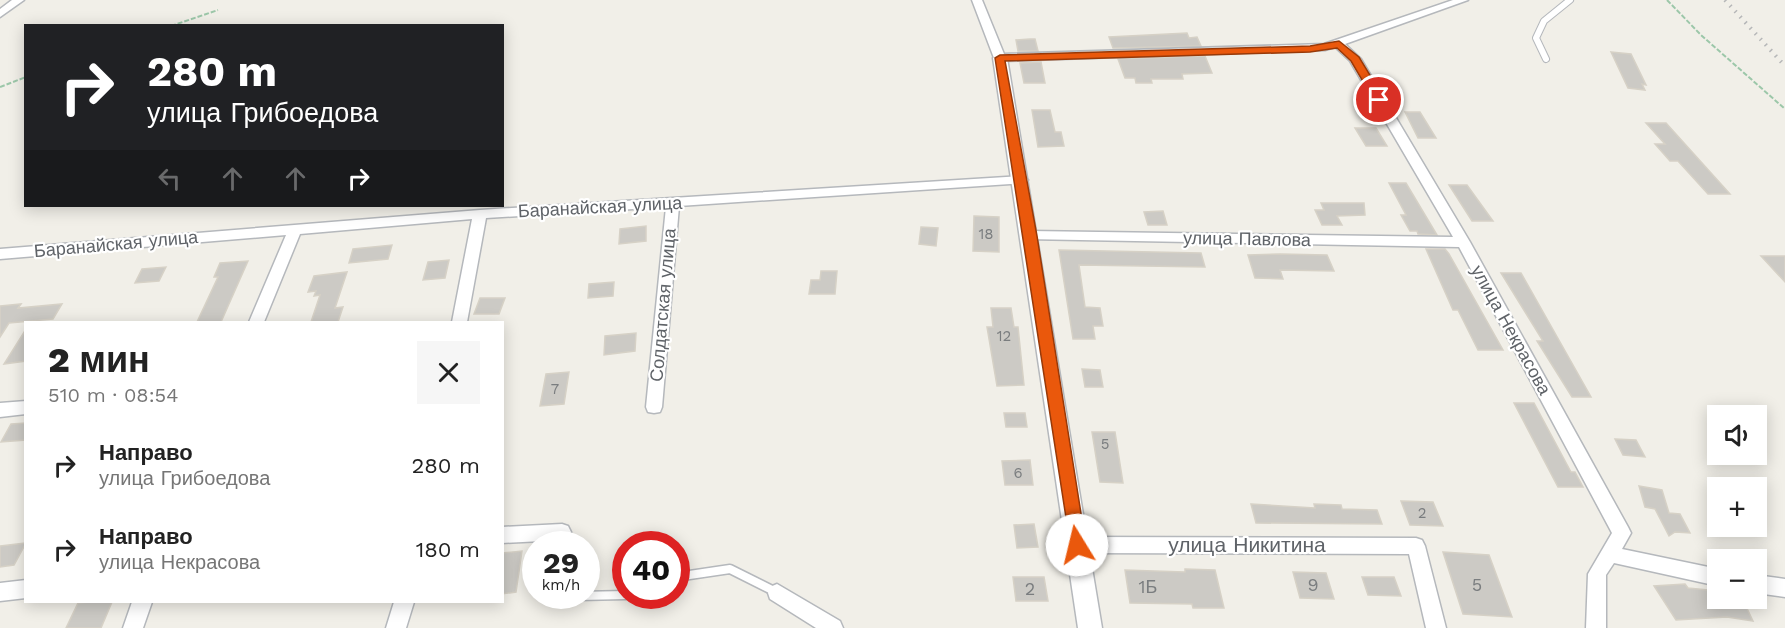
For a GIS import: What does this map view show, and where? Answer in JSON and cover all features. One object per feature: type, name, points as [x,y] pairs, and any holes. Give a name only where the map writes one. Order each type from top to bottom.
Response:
[{"type":"street","points":[[0,14],[19,0]]},
{"type":"street","points":[[977,0],[1000,58],[1030,236],[1090,628]]},
{"type":"street","points":[[1000,58],[1310,49],[1339,45],[1369,31],[1450,2],[1463,0]]},
{"type":"street","name":"улица Некрасова","points":[[1339,45],[1355,59],[1463,242],[1622,533],[1597,574],[1596,628]]},
{"type":"street","name":"Баранайская улица","points":[[0,254],[480,214],[1021,180]]},
{"type":"street","name":"Солдатская улица","points":[[654,407],[673,203]]},
{"type":"street","points":[[460,321],[480,214]]},
{"type":"street","points":[[257,321],[295,229]]},
{"type":"street","name":"улица Павлова","points":[[1030,236],[1463,242]]},
{"type":"street","points":[[0,410],[24,407]]},
{"type":"street","points":[[504,535],[522,536]]},
{"type":"street","name":"улица Никитина","points":[[1077,545],[1416,546],[1436,628]]},
{"type":"street","points":[[1609,554],[1707,576]]},
{"type":"street","points":[[1767,586],[1785,588]]},
{"type":"street","points":[[0,592],[24,590]]},
{"type":"street","points":[[777,593],[833,628]]},
{"type":"street","points":[[133,628],[142,603]]},
{"type":"street","points":[[396,628],[404,603]]},
{"type":"lane","points":[[1546,59],[1536,38],[1544,21],[1570,0]]},
{"type":"lane","points":[[690,575],[730,569],[777,593]]},
{"type":"path","points":[[1667,0],[1701,35],[1785,109]]},
{"type":"path","points":[[177,24],[218,10]]},
{"type":"path","points":[[0,87],[24,78]]},
{"type":"building","points":[[1187,33],[1189,38],[1197,37],[1201,46],[1113,48],[1109,37]]},
{"type":"building","points":[[1035,39],[1038,51],[1018,51],[1016,40]]},
{"type":"building","points":[[1611,52],[1631,54],[1646,85],[1642,84],[1645,90],[1628,88]]},
{"type":"building","points":[[1205,56],[1212,73],[1182,74],[1183,79],[1151,79],[1152,83],[1136,83],[1135,78],[1125,78],[1118,59]]},
{"type":"building","points":[[1041,62],[1045,83],[1024,83],[1020,63]]},
{"type":"building","points":[[1032,110],[1050,110],[1055,132],[1061,132],[1064,146],[1038,147]]},
{"type":"building","points":[[1405,112],[1420,112],[1436,138],[1418,138]]},
{"type":"building","points":[[1646,123],[1666,123],[1730,194],[1708,194],[1678,161],[1670,161],[1655,144],[1665,144]]},
{"type":"building","points":[[1355,128],[1376,128],[1387,146],[1366,146]]},
{"type":"building","points":[[1389,183],[1406,183],[1437,235],[1410,231],[1401,215],[1406,215]]},
{"type":"building","points":[[1449,185],[1467,185],[1493,221],[1472,221]]},
{"type":"building","points":[[1321,203],[1364,203],[1365,215],[1337,216],[1342,225],[1322,225],[1315,210],[1324,210]]},
{"type":"building","points":[[1163,211],[1167,225],[1148,225],[1144,212]]},
{"type":"building","points":[[974,216],[999,217],[999,252],[973,251]]},
{"type":"building","points":[[646,226],[646,241],[619,244],[620,229]]},
{"type":"building","points":[[921,227],[938,228],[936,246],[919,244]]},
{"type":"building","points":[[392,245],[388,259],[349,263],[353,249]]},
{"type":"building","points":[[1426,249],[1445,249],[1449,254],[1503,350],[1478,350],[1458,310],[1453,310]]},
{"type":"building","points":[[1059,250],[1201,253],[1205,267],[1079,265],[1085,307],[1100,308],[1103,326],[1093,326],[1095,339],[1073,339]]},
{"type":"building","points":[[1248,255],[1327,255],[1334,271],[1280,270],[1283,279],[1255,278]]},
{"type":"building","points":[[1761,256],[1785,256],[1785,282]]},
{"type":"building","points":[[449,260],[445,278],[423,280],[428,262]]},
{"type":"building","points":[[248,261],[221,321],[197,321],[218,277],[214,277],[220,263]]},
{"type":"building","points":[[166,267],[159,281],[135,283],[142,269]]},
{"type":"building","points":[[821,271],[837,271],[835,294],[809,294],[811,280],[820,280]]},
{"type":"building","points":[[347,272],[335,308],[343,307],[338,321],[311,321],[320,295],[314,296],[316,291],[308,292],[314,276]]},
{"type":"building","points":[[1501,273],[1521,273],[1591,397],[1572,397],[1537,341],[1543,341]]},
{"type":"building","points":[[614,282],[613,296],[588,298],[589,284]]},
{"type":"building","points":[[480,298],[505,298],[499,314],[474,314]]},
{"type":"building","points":[[21,304],[18,308],[62,304],[53,319],[9,323],[0,337],[0,306]]},
{"type":"building","points":[[991,308],[1011,308],[1014,327],[1018,327],[1024,385],[997,386],[987,327],[993,327]]},
{"type":"building","points":[[24,332],[24,361],[4,364]]},
{"type":"building","points":[[636,333],[635,351],[604,355],[605,336]]},
{"type":"building","points":[[1082,369],[1100,370],[1103,387],[1085,387]]},
{"type":"building","points":[[569,372],[564,404],[540,406],[546,374]]},
{"type":"building","points":[[1514,403],[1534,403],[1571,472],[1575,472],[1583,487],[1558,487]]},
{"type":"building","points":[[1004,413],[1025,413],[1027,427],[1006,427]]},
{"type":"building","points":[[24,423],[24,440],[1,442],[11,424]]},
{"type":"building","points":[[1092,432],[1115,432],[1123,483],[1100,482]]},
{"type":"building","points":[[1615,439],[1636,440],[1645,457],[1623,455]]},
{"type":"building","points":[[1030,460],[1033,485],[1005,485],[1002,461]]},
{"type":"building","points":[[1639,486],[1662,490],[1669,513],[1680,514],[1690,533],[1675,532],[1669,536],[1655,509],[1645,507]]},
{"type":"building","points":[[1401,501],[1433,502],[1443,526],[1410,525]]},
{"type":"building","points":[[1251,504],[1315,508],[1314,504],[1341,505],[1342,509],[1377,510],[1382,524],[1256,523]]},
{"type":"building","points":[[1034,524],[1038,547],[1017,548],[1014,525]]},
{"type":"building","points":[[24,543],[14,565],[0,567],[0,546]]},
{"type":"building","points":[[522,551],[516,592],[504,594],[504,553]]},
{"type":"building","points":[[1443,552],[1489,555],[1512,617],[1463,614]]},
{"type":"building","points":[[1185,569],[1215,570],[1224,608],[1193,608],[1192,604],[1130,603],[1125,570],[1185,572]]},
{"type":"building","points":[[1293,572],[1326,573],[1334,599],[1300,598]]},
{"type":"building","points":[[1013,577],[1044,577],[1048,601],[1016,601]]},
{"type":"building","points":[[1362,577],[1394,577],[1401,596],[1368,595]]},
{"type":"building","points":[[1685,584],[1688,588],[1707,590],[1707,609],[1747,609],[1753,621],[1727,617],[1676,620],[1654,586]]},
{"type":"building","points":[[78,603],[112,603],[101,628],[66,628]]},
{"type":"railway","points":[[1725,0],[1785,66]]},
{"type":"route","points":[[1077,545],[1030,236],[1000,58],[1310,49],[1339,45],[1355,59],[1379,100]]}]
